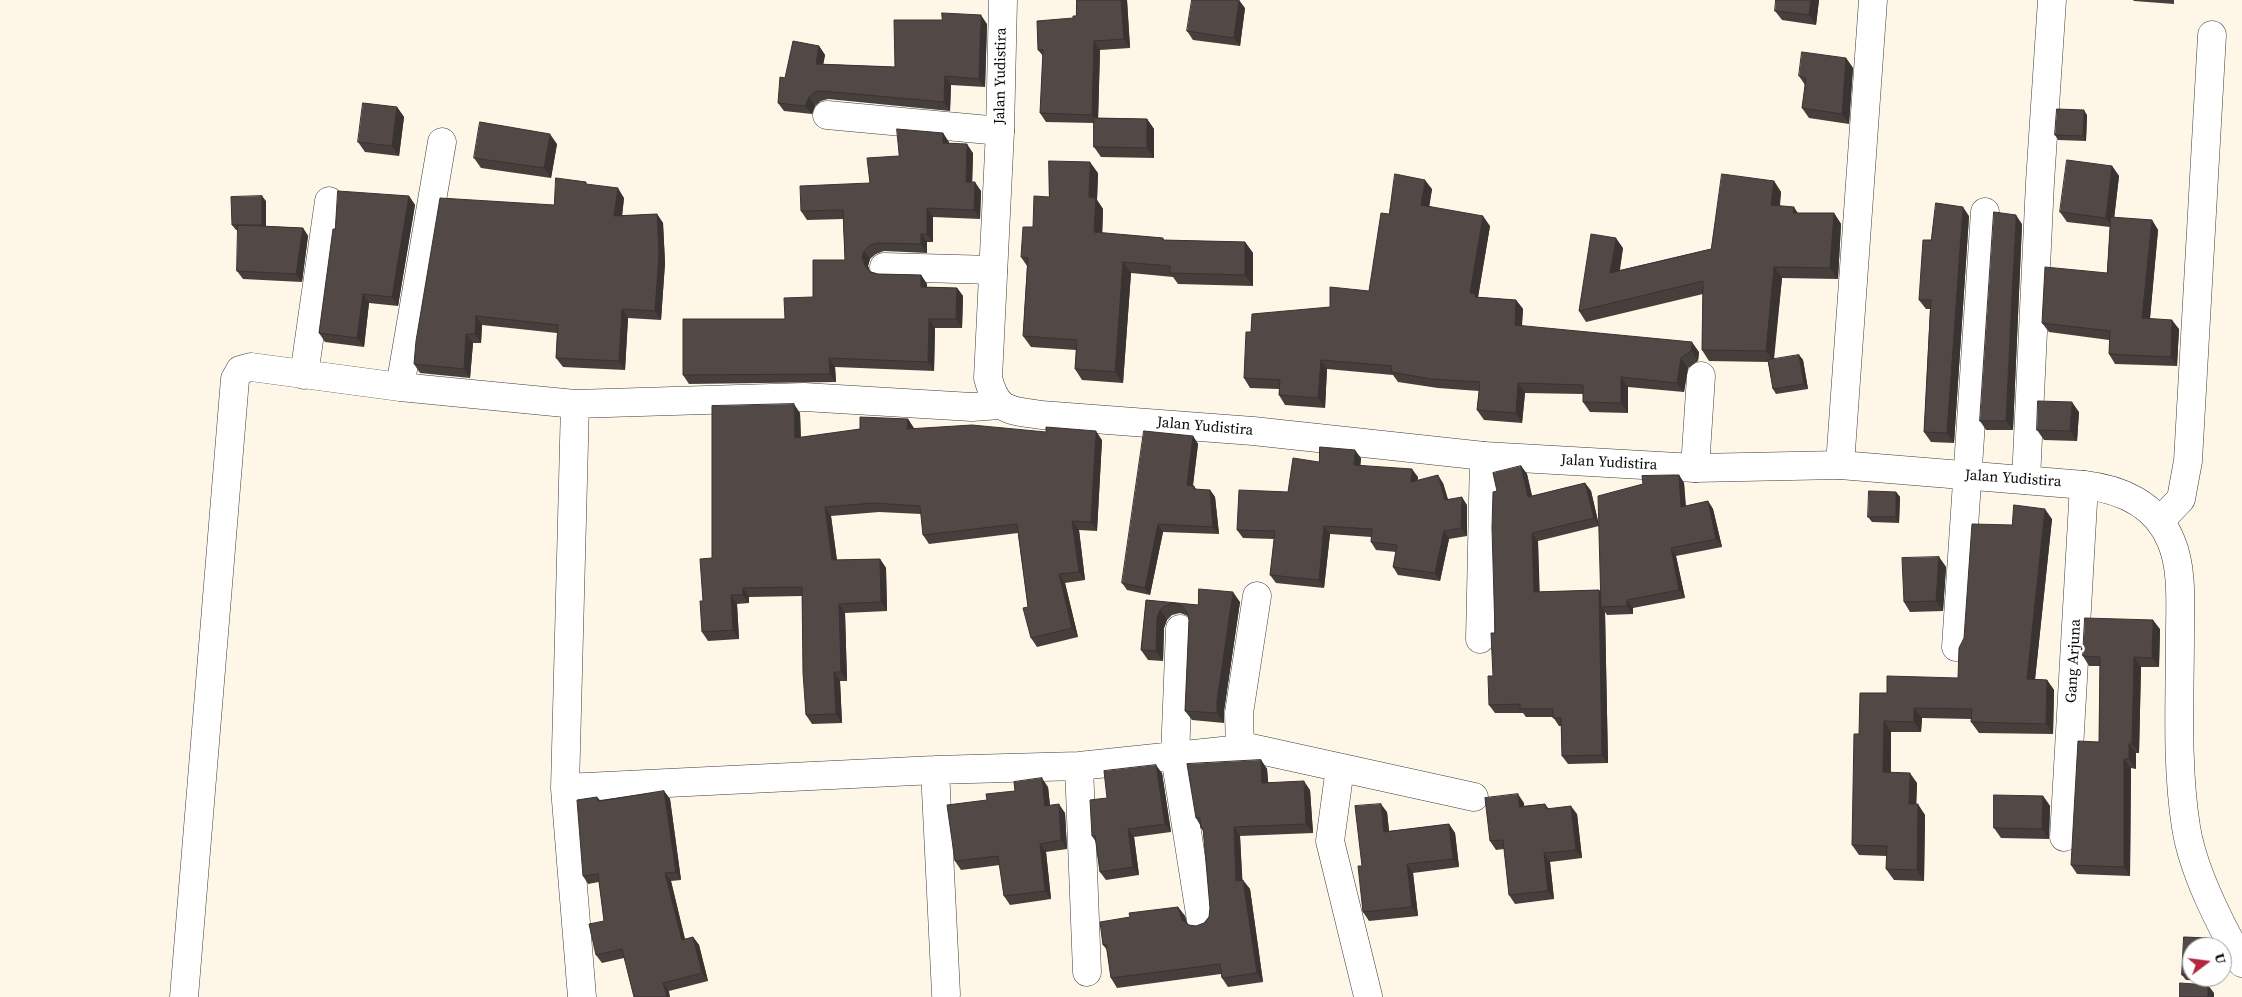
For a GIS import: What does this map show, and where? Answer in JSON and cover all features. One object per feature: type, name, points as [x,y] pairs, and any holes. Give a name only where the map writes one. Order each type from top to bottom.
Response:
[{"type":"street","name":"Jalan Yudistira","points":[[1003,0],[1000,131],[988,378],[992,393],[1000,405],[1015,411],[1041,415],[1253,431],[1484,456],[1696,468],[1840,466],[2100,486],[2124,493],[2144,505],[2160,521],[2171,541],[2177,567],[2180,599],[2181,784],[2186,829],[2203,883],[2222,926],[2242,963]]},
{"type":"street","points":[[1840,466],[1873,0]]},
{"type":"street","points":[[2026,480],[2040,182],[2052,0]]},
{"type":"street","points":[[2160,521],[2181,499],[2188,461],[2212,35]]},
{"type":"street","points":[[827,115],[1000,131]]},
{"type":"street","points":[[400,387],[442,142]]},
{"type":"street","points":[[304,376],[329,200]]},
{"type":"street","points":[[1956,647],[1985,212]]},
{"type":"street","points":[[884,267],[993,270]]},
{"type":"street","points":[[184,997],[235,379],[240,370],[251,367],[304,376],[400,387],[575,404],[804,397],[972,407],[1000,405]]},
{"type":"street","points":[[1696,468],[1701,376]]},
{"type":"street","points":[[575,404],[565,788],[582,997]]},
{"type":"street","points":[[1480,639],[1484,456]]},
{"type":"street","name":"Gang Arjuna","points":[[2064,837],[2084,485]]},
{"type":"street","points":[[1240,749],[1239,713],[1257,596]]},
{"type":"street","points":[[1180,629],[1175,756],[1201,920]]},
{"type":"street","points":[[565,788],[935,770],[1079,766],[1251,748],[1474,797]]},
{"type":"street","points":[[1079,766],[1087,972]]},
{"type":"street","points":[[1340,768],[1330,841],[1368,996]]},
{"type":"street","points":[[935,770],[946,994]]},
{"type":"building","points":[[1077,0],[1121,0],[1124,39],[1094,41],[1092,115],[1040,113],[1043,50],[1038,50],[1037,21],[1073,18],[1073,16],[1076,16]]},
{"type":"building","points":[[1192,0],[1239,0],[1234,38],[1187,31]]},
{"type":"building","points":[[1776,0],[1811,0],[1809,15],[1775,11]]},
{"type":"building","points":[[942,13],[981,15],[979,79],[945,76],[944,102],[822,91],[815,92],[809,97],[805,106],[778,103],[780,77],[785,78],[793,41],[819,46],[816,64],[895,67],[894,20],[942,20]]},
{"type":"building","points":[[1802,52],[1846,58],[1842,114],[1802,108],[1806,78],[1799,76]]},
{"type":"building","points":[[363,103],[397,107],[392,146],[358,142]]},
{"type":"building","points":[[2057,109],[2084,110],[2083,136],[2055,135]]},
{"type":"building","points":[[1094,118],[1147,119],[1147,148],[1094,147]]},
{"type":"building","points":[[480,122],[550,134],[544,168],[474,158]]},
{"type":"building","points":[[897,129],[943,133],[943,143],[967,144],[966,182],[975,182],[974,210],[927,208],[927,234],[921,234],[921,244],[878,243],[870,245],[864,251],[862,257],[865,266],[870,272],[878,274],[921,275],[921,287],[957,288],[956,319],[929,319],[928,362],[829,358],[830,374],[683,375],[683,319],[785,319],[784,298],[813,297],[813,260],[845,260],[843,210],[801,211],[800,186],[870,183],[867,158],[899,156]]},
{"type":"building","points":[[2067,160],[2112,166],[2106,218],[2060,212]]},
{"type":"building","points":[[1049,161],[1090,162],[1089,197],[1096,198],[1094,232],[1163,238],[1163,240],[1245,242],[1245,275],[1170,273],[1170,266],[1123,262],[1115,372],[1075,369],[1077,340],[1023,336],[1028,258],[1021,257],[1023,227],[1033,227],[1034,196],[1049,197]]},
{"type":"building","points":[[1395,174],[1425,180],[1421,205],[1483,216],[1470,293],[1476,294],[1475,297],[1516,300],[1515,325],[1692,342],[1691,351],[1681,358],[1677,383],[1621,377],[1621,403],[1583,402],[1583,385],[1518,383],[1516,413],[1477,410],[1480,382],[1431,379],[1391,372],[1392,366],[1321,360],[1318,398],[1279,395],[1280,380],[1244,378],[1246,332],[1251,332],[1252,314],[1330,307],[1330,287],[1369,291],[1381,213],[1389,214]]},
{"type":"building","points":[[1722,174],[1774,181],[1771,205],[1794,207],[1793,213],[1834,213],[1830,268],[1774,267],[1766,351],[1702,350],[1703,281],[1579,311],[1591,234],[1616,238],[1610,273],[1711,249]]},
{"type":"building","points":[[556,178],[618,188],[614,216],[657,214],[659,253],[655,311],[622,309],[619,361],[556,358],[558,325],[476,316],[475,334],[466,334],[464,369],[414,364],[416,341],[440,198],[554,205]]},
{"type":"building","points":[[338,191],[409,196],[392,297],[363,294],[357,338],[319,333],[333,229],[335,229]]},
{"type":"building","points":[[262,196],[262,225],[232,225],[231,197]]},
{"type":"building","points":[[1936,203],[1963,207],[1947,433],[1924,432],[1931,300],[1919,300],[1923,240],[1931,240]]},
{"type":"building","points":[[1994,212],[2016,215],[2006,421],[1980,421]]},
{"type":"building","points":[[2111,217],[2152,220],[2142,318],[2172,320],[2171,357],[2109,354],[2110,331],[2042,323],[2045,267],[2107,273]]},
{"type":"building","points":[[238,225],[303,228],[296,274],[237,271]]},
{"type":"building","points":[[1799,355],[1804,384],[1773,389],[1768,360]]},
{"type":"building","points":[[2038,401],[2072,402],[2070,431],[2037,430]]},
{"type":"building","points":[[794,404],[795,438],[860,429],[860,417],[908,419],[907,429],[972,425],[1046,432],[1046,427],[1096,431],[1091,522],[1072,521],[1079,572],[1059,574],[1072,628],[1031,638],[1023,608],[1028,607],[1017,524],[923,535],[920,506],[873,503],[825,507],[832,560],[880,559],[881,602],[839,604],[841,672],[834,672],[836,714],[806,715],[803,673],[802,587],[743,588],[743,595],[731,595],[733,630],[702,632],[700,601],[703,601],[700,559],[712,558],[712,406]]},
{"type":"building","points":[[1144,431],[1193,436],[1187,485],[1194,486],[1194,489],[1210,490],[1213,527],[1158,524],[1145,588],[1122,583]]},
{"type":"building","points":[[1320,447],[1355,450],[1354,465],[1412,469],[1411,482],[1438,475],[1445,500],[1462,497],[1461,528],[1444,531],[1435,573],[1393,567],[1397,545],[1371,542],[1372,529],[1324,526],[1319,580],[1270,575],[1275,531],[1237,530],[1239,490],[1288,492],[1293,458],[1319,462]]},
{"type":"building","points":[[1521,466],[1528,497],[1585,483],[1594,518],[1532,533],[1534,592],[1599,590],[1602,755],[1562,756],[1561,718],[1553,718],[1553,709],[1520,709],[1520,704],[1489,705],[1488,676],[1493,676],[1491,633],[1495,633],[1492,528],[1493,492],[1497,491],[1493,473]]},
{"type":"building","points":[[1679,475],[1681,507],[1708,501],[1716,539],[1671,548],[1679,590],[1627,600],[1627,606],[1601,607],[1598,496],[1643,484],[1642,476]]},
{"type":"building","points":[[1869,491],[1896,492],[1896,517],[1868,517]]},
{"type":"building","points":[[2014,505],[2045,509],[2027,679],[2047,680],[2046,724],[1971,722],[1972,709],[1914,708],[1914,722],[1884,721],[1883,772],[1910,773],[1909,804],[1918,804],[1917,870],[1886,869],[1887,846],[1852,845],[1854,734],[1859,734],[1860,693],[1887,693],[1887,676],[1958,678],[1959,648],[1964,638],[1972,524],[2012,525]]},
{"type":"building","points":[[1939,557],[1936,601],[1904,602],[1902,558]]},
{"type":"building","points":[[1199,589],[1233,592],[1217,701],[1217,713],[1185,711],[1189,620],[1187,612],[1182,606],[1173,603],[1160,610],[1157,618],[1156,651],[1141,650],[1146,600],[1198,605]]},
{"type":"building","points":[[2085,618],[2153,620],[2152,658],[2134,657],[2132,744],[2129,744],[2129,759],[2124,759],[2124,867],[2071,865],[2078,741],[2099,742],[2100,657],[2083,656]]},
{"type":"building","points":[[1261,760],[1262,783],[1304,781],[1306,824],[1234,827],[1236,881],[1243,880],[1257,973],[1222,978],[1220,964],[1111,978],[1106,944],[1103,945],[1100,922],[1130,917],[1129,913],[1178,907],[1182,920],[1189,925],[1196,926],[1204,923],[1209,917],[1210,908],[1203,828],[1201,828],[1200,818],[1196,818],[1187,764]]},
{"type":"building","points":[[1156,765],[1165,824],[1128,829],[1133,867],[1100,872],[1095,836],[1092,836],[1090,800],[1107,798],[1104,771]]},
{"type":"building","points":[[1042,778],[1045,806],[1059,804],[1061,840],[1040,844],[1045,891],[1004,896],[998,856],[955,861],[947,805],[987,800],[986,794],[1015,791],[1014,782]]},
{"type":"building","points":[[664,791],[676,872],[665,873],[682,940],[693,937],[702,973],[663,983],[667,997],[634,997],[622,949],[596,955],[589,924],[604,921],[598,874],[583,876],[577,800],[597,797],[598,801]]},
{"type":"building","points":[[1518,794],[1519,807],[1545,804],[1546,809],[1571,806],[1576,850],[1544,853],[1548,891],[1509,895],[1503,840],[1490,841],[1485,798]]},
{"type":"building","points":[[1994,795],[2043,796],[2042,829],[1994,828]]},
{"type":"building","points":[[1381,804],[1384,832],[1449,824],[1453,859],[1407,864],[1412,907],[1363,912],[1358,866],[1362,866],[1355,806]]},
{"type":"building","points":[[2180,983],[2182,983],[2182,987],[2208,987],[2208,997],[2180,997]]}]
